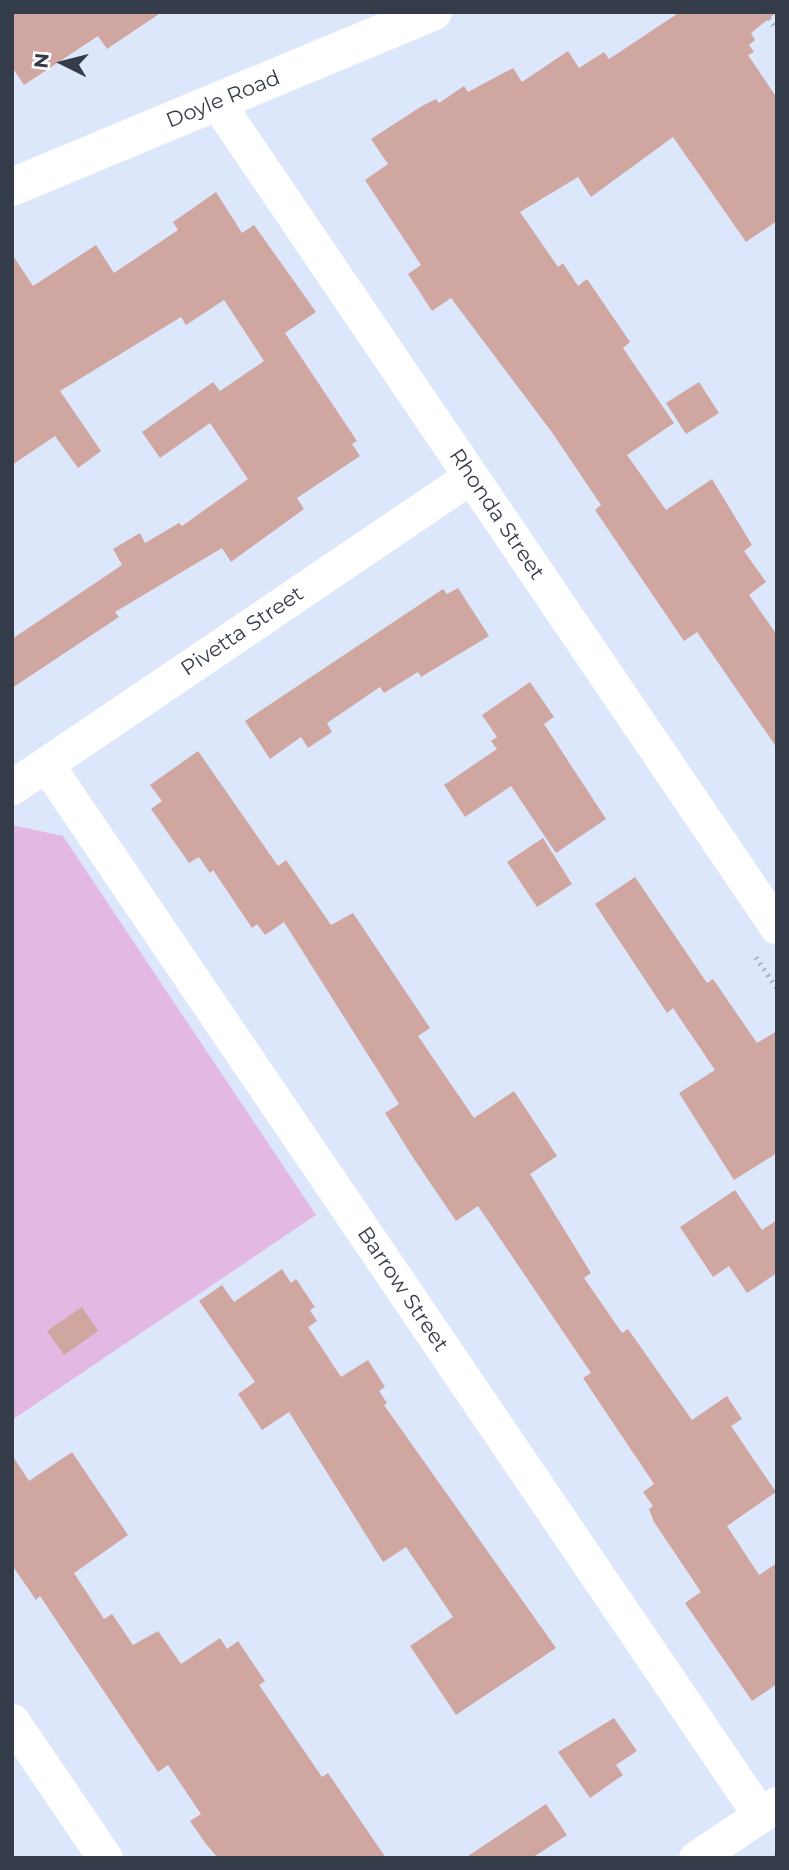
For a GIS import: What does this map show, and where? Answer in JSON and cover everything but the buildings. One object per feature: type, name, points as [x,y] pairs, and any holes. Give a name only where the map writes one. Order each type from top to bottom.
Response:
[{"type":"street","name":"Doyle Road","points":[[12,187],[433,12]]},
{"type":"street","name":"Rhonda Street","points":[[216,101],[777,927]]},
{"type":"street","name":"Pivetta Street","points":[[12,787],[471,476]]},
{"type":"street","name":"Barrow Street","points":[[46,764],[768,1809]]},
{"type":"street","points":[[12,1721],[105,1858]]},
{"type":"street","points":[[696,1858],[768,1809]]},
{"type":"path","points":[[765,12],[777,30]]},
{"type":"shaded area","points":[[12,825],[63,836],[316,1215],[12,1420]]}]
